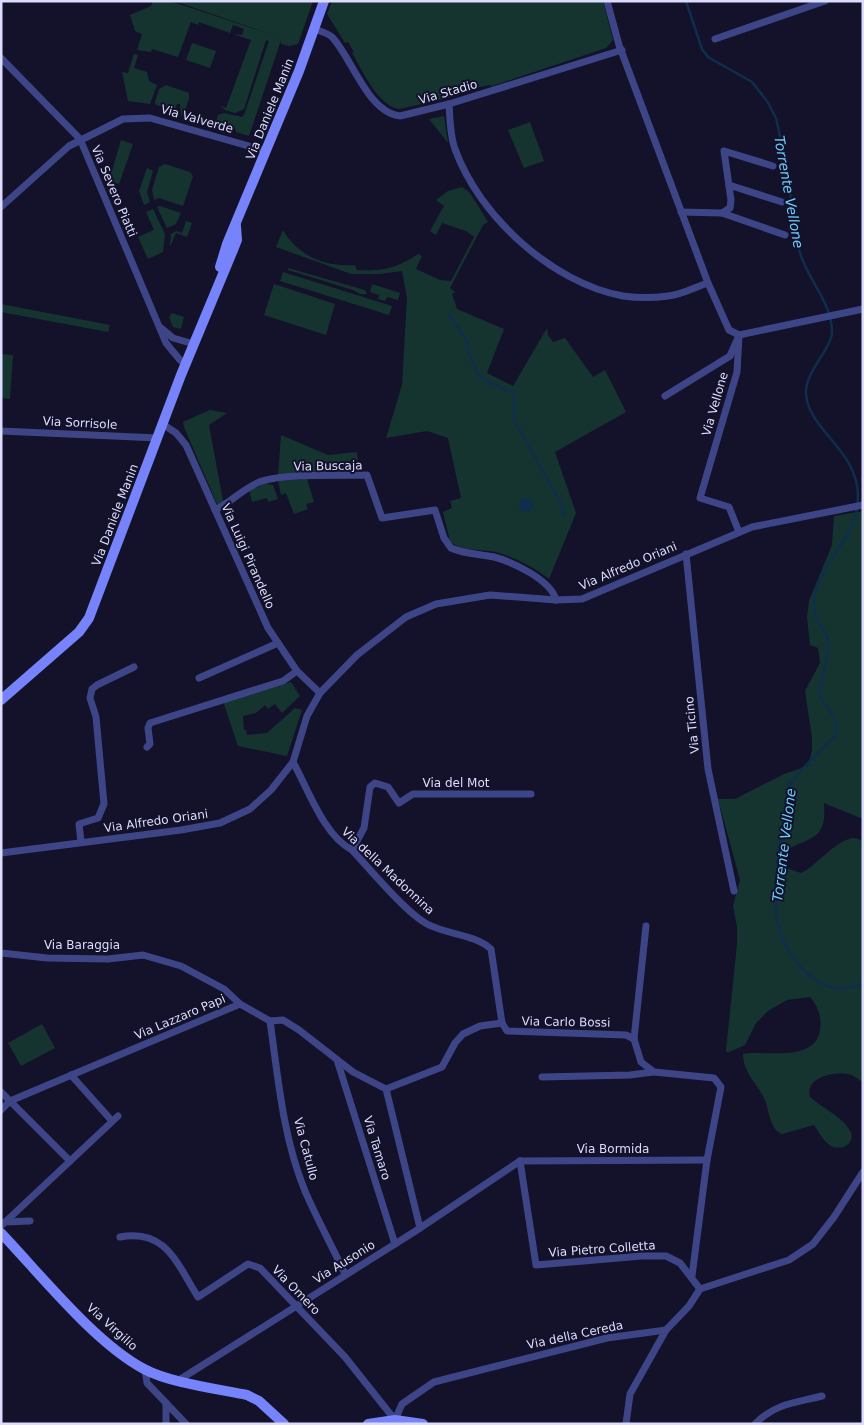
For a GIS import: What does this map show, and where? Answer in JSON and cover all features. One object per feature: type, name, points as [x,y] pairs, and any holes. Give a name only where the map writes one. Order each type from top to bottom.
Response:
[{"type":"main road","name":"Via Daniele Manin","points":[[1,700],[79,632],[89,618],[207,309],[237,240],[236,226],[324,1]]},
{"type":"main road","name":"Via Virgilio","points":[[1,1233],[96,1332],[125,1358],[145,1370],[179,1380],[247,1395],[259,1401],[284,1424]]},
{"type":"main road","points":[[368,1424],[395,1420],[423,1424]]},
{"type":"street","points":[[607,1],[622,50],[681,212],[708,283],[729,330],[739,336],[863,309]]},
{"type":"street","points":[[716,39],[821,2]]},
{"type":"street","name":"Via Stadio","points":[[314,29],[331,36],[371,96],[387,112],[400,116],[449,104],[622,50]]},
{"type":"street","name":"Via Severo Piatti","points":[[1,58],[80,139],[170,349],[186,364]]},
{"type":"street","points":[[449,104],[454,148],[479,196],[497,221],[540,258],[575,280],[622,296],[670,296],[708,283]]},
{"type":"street","name":"Via Valverde","points":[[1,207],[80,139],[123,119],[150,118],[266,151]]},
{"type":"street","points":[[722,213],[730,208],[731,200],[724,151],[773,166]]},
{"type":"street","points":[[729,185],[782,202]]},
{"type":"street","points":[[681,212],[722,213],[785,235]]},
{"type":"street","points":[[161,328],[174,338],[194,344]]},
{"type":"street","points":[[665,396],[730,356],[739,336]]},
{"type":"street","name":"Via Vellone","points":[[739,336],[737,372],[700,498],[729,507],[739,532]]},
{"type":"street","name":"Via Luigi Pirandello","points":[[164,425],[176,433],[186,445],[258,608],[278,643],[297,671],[320,693]]},
{"type":"street","name":"Via Sorrisole","points":[[1,431],[158,438]]},
{"type":"street","name":"Via Buscaja","points":[[215,510],[235,495],[260,482],[276,479],[367,474],[382,518],[435,510],[444,538],[451,548],[500,559],[537,576],[555,595],[556,600]]},
{"type":"street","name":"Via Alfredo Oriani","points":[[1,853],[180,830],[220,823],[250,809],[271,790],[294,762],[307,716],[320,693],[337,674],[371,643],[406,617],[425,608],[490,595],[556,600],[582,599],[752,527],[863,505]]},
{"type":"street","name":"Via Ticino","points":[[686,554],[708,769],[734,891]]},
{"type":"street","points":[[199,678],[278,643]]},
{"type":"street","name":"Via Alfredo Oriani","points":[[81,842],[79,824],[98,818],[104,804],[96,717],[90,698],[92,689],[134,667]]},
{"type":"street","points":[[146,747],[150,744],[148,728],[150,723],[283,681],[297,671]]},
{"type":"street","name":"Via della Madonnina","points":[[294,762],[332,836],[343,846],[352,850],[425,923],[450,934],[476,939],[491,949],[502,1023]]},
{"type":"street","name":"Via del Mot","points":[[352,850],[364,828],[370,787],[375,783],[388,787],[400,803],[413,794],[531,794]]},
{"type":"street","points":[[646,926],[634,1039],[641,1062],[654,1072]]},
{"type":"street","name":"Via Baraggia","points":[[1,953],[47,958],[108,959],[143,955],[181,966],[224,989],[240,1004]]},
{"type":"street","name":"Via Lazzaro Papi","points":[[1,1110],[10,1101],[240,1004],[270,1021],[283,1020],[299,1030],[353,1072],[386,1089]]},
{"type":"street","name":"Via Catullo","points":[[270,1021],[292,1149],[305,1190],[345,1274]]},
{"type":"street","points":[[420,1228],[386,1089],[442,1067],[455,1043],[463,1034],[480,1026],[502,1023]]},
{"type":"street","name":"Via Carlo Bossi","points":[[502,1023],[507,1031],[626,1035],[634,1039]]},
{"type":"street","name":"Via Tamaro","points":[[337,1060],[394,1244]]},
{"type":"street","points":[[542,1077],[630,1075],[654,1072],[714,1078],[721,1087],[707,1160],[692,1276]]},
{"type":"street","points":[[3,1224],[115,1118],[71,1075]]},
{"type":"street","points":[[1,1092],[70,1161]]},
{"type":"street","name":"Via Bormida","points":[[520,1161],[707,1160]]},
{"type":"street","name":"Via Ausonio","points":[[179,1380],[295,1305],[420,1228],[520,1161]]},
{"type":"street","name":"Via Pietro Colletta","points":[[520,1161],[536,1264],[666,1256],[680,1263],[692,1276],[694,1284],[700,1289]]},
{"type":"street","points":[[626,1424],[630,1394],[666,1330],[689,1306],[700,1289],[789,1260],[813,1244],[834,1217],[863,1172]]},
{"type":"street","points":[[3,1224],[30,1221]]},
{"type":"street","name":"Via Omero","points":[[120,1236],[136,1234],[150,1236],[167,1248],[198,1297],[248,1264],[260,1268],[344,1357],[395,1420]]},
{"type":"street","name":"Via della Cereda","points":[[395,1420],[402,1404],[434,1382],[607,1338],[666,1330]]},
{"type":"street","points":[[145,1370],[147,1383],[186,1424]]},
{"type":"street","points":[[755,1424],[770,1410],[790,1403],[822,1396]]},
{"type":"street","points":[[166,1403],[166,1424]]},
{"type":"green space","points":[[153,1],[170,1],[282,38],[174,1],[313,1],[298,44],[289,46],[281,44],[281,40],[249,136],[236,132],[235,128],[216,122],[218,115],[224,113],[242,117],[244,115],[269,41],[266,40],[244,109],[235,113],[225,110],[221,106],[226,108],[251,40],[233,34],[242,35],[244,29],[233,25],[230,33],[199,22],[198,25],[191,22],[178,57],[152,49],[151,52],[137,50],[142,34],[135,31],[130,15],[151,6]]},
{"type":"green space","points":[[332,1],[603,1],[613,40],[606,48],[492,86],[489,85],[459,92],[453,97],[399,109],[384,101],[366,78],[348,42],[345,43],[327,14]]},
{"type":"green space","points":[[192,43],[216,51],[210,68],[186,60]]},
{"type":"green space","points":[[134,54],[138,55],[134,68],[147,72],[149,81],[157,85],[150,104],[128,101],[122,72],[128,73]]},
{"type":"green space","points":[[166,85],[189,93],[189,99],[183,116],[181,115],[180,104],[177,104],[175,110],[156,105],[155,102],[159,89]]},
{"type":"green space","points":[[444,116],[448,143],[429,119]]},
{"type":"green space","points":[[530,122],[544,161],[524,168],[508,130]]},
{"type":"green space","points":[[121,140],[133,144],[119,184],[111,181],[109,170],[112,171]]},
{"type":"green space","points":[[165,164],[190,172],[193,176],[183,206],[159,198],[154,200],[152,190],[159,167]]},
{"type":"green space","points":[[147,168],[153,171],[147,192],[150,202],[144,205],[139,191]]},
{"type":"green space","points":[[462,187],[470,193],[488,222],[483,225],[450,288],[455,292],[452,294],[457,309],[504,329],[487,373],[513,386],[547,328],[548,335],[553,342],[565,338],[593,377],[605,370],[626,412],[555,452],[576,513],[549,579],[510,557],[496,552],[465,549],[450,541],[443,512],[452,508],[450,501],[461,498],[448,438],[427,431],[386,438],[402,385],[407,298],[402,271],[380,274],[351,274],[276,247],[283,230],[296,247],[313,258],[333,264],[355,265],[357,270],[389,268],[403,263],[418,254],[422,256],[416,269],[440,280],[451,281],[474,237],[466,231],[442,223],[436,235],[430,231],[444,206],[436,200],[448,191]]},
{"type":"green space","points":[[160,206],[181,213],[176,224],[167,228],[157,207]]},
{"type":"green space","points":[[153,209],[165,234],[163,252],[148,259],[138,237],[154,230],[146,212]]},
{"type":"green space","points":[[186,221],[192,223],[187,237],[176,233],[170,247],[171,234],[176,231],[182,233]]},
{"type":"green space","points":[[288,268],[365,290],[367,294],[360,294],[353,290],[288,270]]},
{"type":"green space","points":[[283,272],[392,306],[389,315],[280,281]]},
{"type":"green space","points":[[274,284],[335,304],[326,335],[264,315]]},
{"type":"green space","points":[[372,284],[400,293],[398,300],[387,297],[385,301],[378,299],[379,295],[370,292]]},
{"type":"green space","points":[[1,304],[110,325],[108,332],[1,312]]},
{"type":"green space","points":[[172,313],[184,317],[181,329],[173,327],[169,317]]},
{"type":"green space","points":[[1,354],[13,355],[10,399],[1,398]]},
{"type":"green space","points":[[210,410],[227,413],[209,425],[223,501],[220,504],[217,504],[183,422]]},
{"type":"green space","points":[[281,435],[328,455],[357,452],[358,460],[350,460],[350,471],[278,477]]},
{"type":"green space","points":[[307,479],[314,502],[306,504],[308,509],[294,514],[286,493],[281,495],[278,481]]},
{"type":"green space","points":[[263,483],[273,485],[278,499],[268,502],[267,498],[252,502],[249,489],[259,487]]},
{"type":"green space","points":[[863,511],[863,819],[824,803],[823,824],[820,831],[810,839],[785,851],[781,861],[789,869],[801,873],[848,839],[856,838],[863,842],[863,1082],[850,1075],[828,1075],[816,1080],[810,1090],[810,1097],[841,1120],[849,1129],[852,1138],[848,1144],[840,1148],[831,1146],[826,1142],[814,1125],[782,1134],[778,1132],[772,1124],[762,1094],[745,1067],[743,1054],[799,1051],[809,1047],[816,1040],[820,1030],[820,1016],[810,997],[787,1000],[768,1011],[756,1023],[745,1045],[727,1053],[737,944],[737,927],[733,906],[740,880],[718,799],[735,799],[784,774],[808,766],[812,750],[812,738],[805,691],[820,663],[818,648],[810,645],[807,617],[809,601],[832,545],[834,516]]},
{"type":"green space","points":[[291,682],[300,696],[282,713],[275,704],[268,709],[265,705],[256,713],[243,716],[244,730],[246,730],[247,735],[267,733],[295,708],[302,710],[287,756],[238,746],[223,701]]},
{"type":"green space","points":[[42,1024],[55,1048],[21,1066],[8,1043]]},
{"type":"water","points":[[526,498],[531,500],[533,505],[531,510],[526,512],[521,510],[519,505],[521,500]]},
{"type":"waterway","name":"Torrente Vellone","points":[[686,1],[702,49],[708,57],[752,82],[767,101],[776,118],[800,251],[805,266],[825,303],[831,322],[831,338],[813,369],[806,394],[809,407],[815,419],[850,466],[856,480],[858,496],[857,511],[853,524],[820,578],[814,600],[816,616],[819,624],[825,631],[828,644],[819,696],[835,719],[837,733],[799,772],[789,786],[776,875],[776,910],[778,924],[785,944],[797,963],[814,979],[833,988],[846,988],[863,984]]},
{"type":"waterway","points":[[449,315],[466,339],[469,354],[477,373],[486,381],[514,393],[514,420],[564,509],[563,515]]}]
